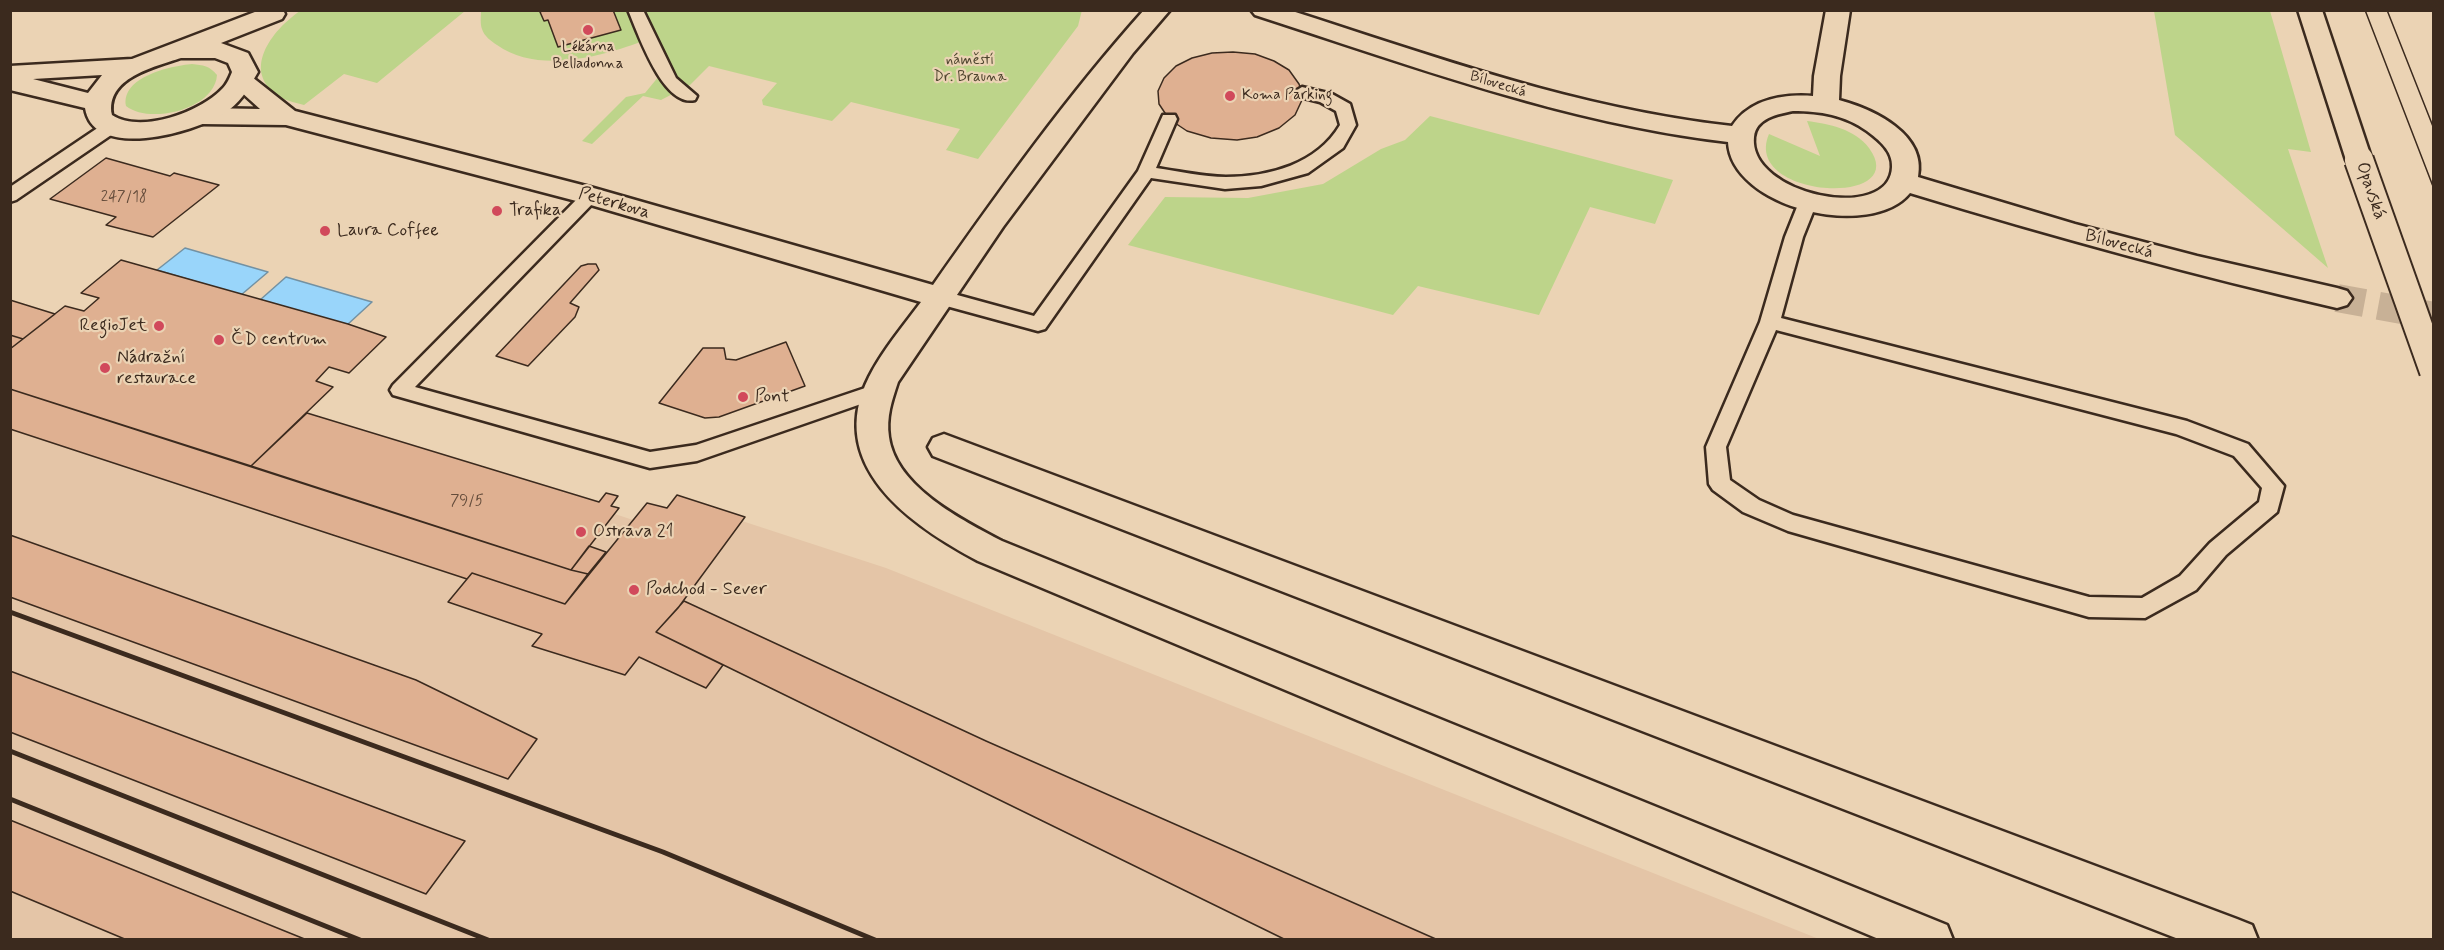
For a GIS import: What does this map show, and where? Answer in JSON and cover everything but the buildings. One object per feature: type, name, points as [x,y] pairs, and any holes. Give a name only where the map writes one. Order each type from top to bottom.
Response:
[{"type":"street","points":[[1158,10],[1109,68],[993,220],[890,367],[877,391],[873,435],[882,466],[896,486],[912,504],[964,539],[1587,799],[1932,939]]},
{"type":"street","name":"Bílovecká","points":[[1263,10],[1536,97],[1678,128],[1740,135]]},
{"type":"street","points":[[1826,105],[1827,76],[1838,10]]},
{"type":"street","name":"Opavská","points":[[2310,10],[2359,160],[2433,370]]},
{"type":"street","points":[[275,12],[252,36],[241,70],[227,101],[202,116],[170,127],[134,131],[111,126],[99,117],[97,103],[107,86],[136,66],[180,51],[275,12]]},
{"type":"street","points":[[180,51],[218,50],[241,70],[286,117]]},
{"type":"street","points":[[10,74],[136,66]]},
{"type":"street","points":[[10,83],[97,103]]},
{"type":"street","points":[[1793,103],[1826,105],[1872,122],[1890,136],[1903,151],[1907,167],[1904,182],[1897,192],[1884,200],[1868,205],[1839,206],[1808,202],[1784,193],[1764,180],[1749,166],[1741,150],[1740,135],[1745,123],[1751,118],[1773,106],[1793,103]]},
{"type":"street","points":[[202,116],[286,117]]},
{"type":"street","name":"Peterkova","points":[[286,117],[590,196],[939,297]]},
{"type":"street","name":"Bílovecká","points":[[1904,182],[2082,235],[2197,266],[2337,297]]},
{"type":"street","points":[[944,447],[2237,939]]},
{"type":"lane","points":[[635,10],[669,81],[689,96]]},
{"type":"lane","points":[[1146,172],[1225,183],[1261,180],[1302,169],[1337,144],[1347,125],[1344,108],[1326,98],[1302,92]]},
{"type":"lane","points":[[939,297],[1038,324],[1146,172],[1169,119]]},
{"type":"lane","points":[[10,195],[111,126]]},
{"type":"lane","points":[[590,196],[400,390],[650,460],[698,453],[877,391]]},
{"type":"lane","points":[[1770,322],[2180,427],[2241,450],[2273,486],[2269,506],[2218,549],[2188,583],[2145,608],[2089,607],[1788,522],[1751,506],[1720,484],[1716,447],[1770,322],[1794,237],[1808,202]]},
{"type":"shaded area","points":[[121,260],[386,337],[349,373],[329,367],[316,381],[333,387],[307,413],[599,502],[606,493],[618,496],[612,506],[619,508],[615,514],[633,520],[646,505],[742,521],[886,568],[1819,939],[11,939],[10,300],[55,314],[65,306],[84,311],[99,298],[81,293]]},
{"type":"green space","name":"náměstí Dr. Brauna","points":[[1082,10],[1078,26],[978,159],[946,150],[960,129],[851,102],[832,121],[763,105],[762,100],[777,83],[709,66],[690,85],[661,100],[643,96],[592,144],[582,141],[626,97],[645,93],[664,70],[648,39],[592,56],[552,61],[514,54],[492,42],[481,27],[481,11]]},
{"type":"green space","points":[[300,11],[465,11],[377,83],[344,74],[304,105],[281,98],[269,88],[262,76],[261,64],[264,52],[279,29]]},
{"type":"green space","points":[[2154,11],[2270,11],[2311,152],[2288,149],[2328,268],[2175,135]]},
{"type":"green space","points":[[192,64],[206,66],[217,75],[213,87],[194,105],[165,114],[137,112],[126,106],[126,96],[139,80],[172,67]]},
{"type":"green space","points":[[1430,116],[1673,180],[1655,224],[1590,207],[1539,315],[1418,286],[1393,315],[1128,245],[1165,197],[1248,198],[1323,184],[1381,149],[1405,140]]},
{"type":"green space","points":[[1807,121],[1841,128],[1863,142],[1869,148],[1876,167],[1868,180],[1849,187],[1825,188],[1800,183],[1779,172],[1767,156],[1769,134],[1820,156]]},
{"type":"water","points":[[185,248],[268,272],[241,295],[157,270]]},
{"type":"water","points":[[286,277],[372,302],[347,325],[260,300]]},
{"type":"tunnel","points":[[2337,298],[2434,316]]},
{"type":"tram line","points":[[2365,10],[2434,189]]},
{"type":"tram line","points":[[2387,10],[2434,129]]},
{"type":"railway","points":[[10,612],[663,852],[875,940]]},
{"type":"railway","points":[[10,751],[488,940]]},
{"type":"railway","points":[[10,799],[360,940]]},
{"type":"place","name":"Lékárna Belladonna","points":[[588,30]]},
{"type":"place","name":"Koma Parking","points":[[1230,96]]},
{"type":"place","name":"Trafika","points":[[497,211]]},
{"type":"place","name":"Laura Coffee","points":[[325,231]]},
{"type":"place","name":"RegioJet","points":[[159,326]]},
{"type":"place","name":"ČD centrum","points":[[219,340]]},
{"type":"place","name":"Nádražní restaurace","points":[[105,368]]},
{"type":"place","name":"Pont","points":[[743,397]]},
{"type":"place","name":"Ostrava 21","points":[[581,532]]},
{"type":"place","name":"Podchod - Sever","points":[[634,590]]}]
